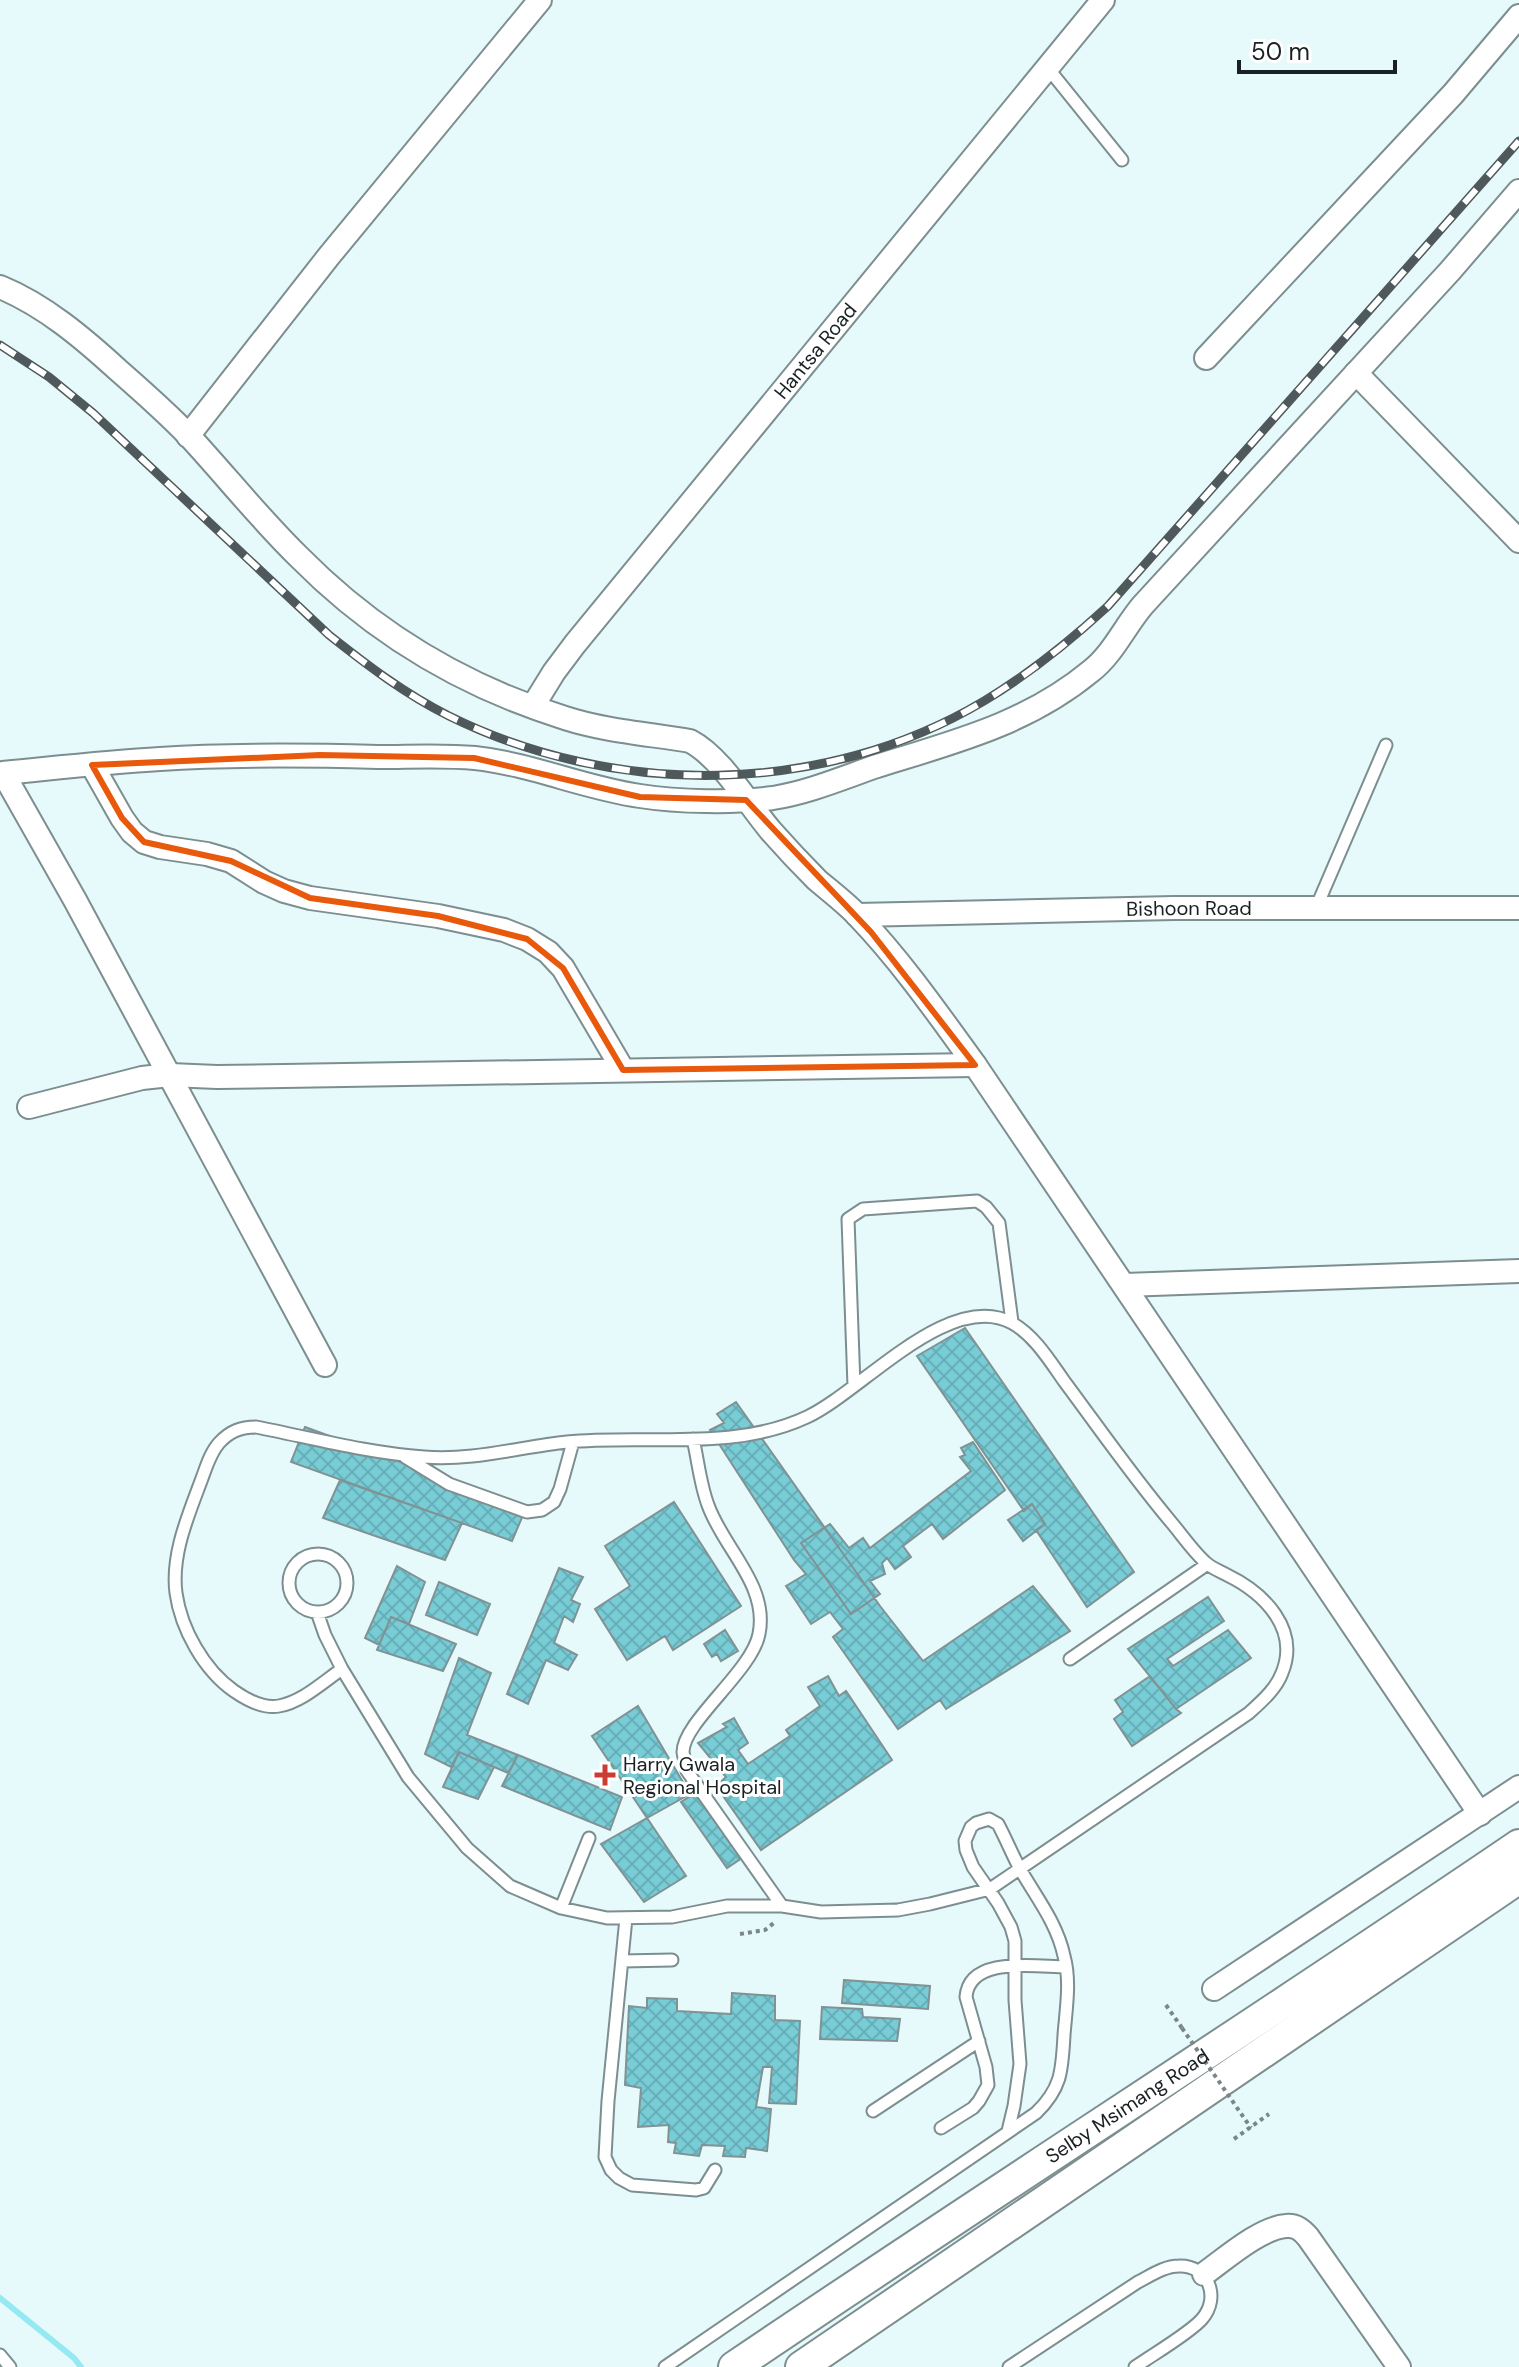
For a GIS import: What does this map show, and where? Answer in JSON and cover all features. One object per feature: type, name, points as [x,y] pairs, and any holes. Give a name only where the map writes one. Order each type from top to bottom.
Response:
[{"type":"main road","name":"Selby Msimang Road","points":[[734,2367],[1519,1845]]},
{"type":"main road","name":"Selby Msimang Road","points":[[801,2367],[1519,1878]]},
{"type":"street","points":[[188,436],[329,256],[540,0]]},
{"type":"street","name":"Hantsa Road","points":[[533,706],[575,644],[1103,0]]},
{"type":"street","points":[[1206,358],[1453,94],[1519,16]]},
{"type":"street","points":[[325,1365],[75,900],[1,771],[162,758],[320,755],[474,758],[517,765],[640,797],[746,800],[817,789],[874,767],[963,741],[1028,714],[1106,658],[1143,605],[1450,271],[1519,191]]},
{"type":"street","points":[[0,287],[39,307],[98,351],[188,436],[299,558],[383,631],[421,656],[494,692],[591,725],[690,741],[714,759],[807,869],[857,915],[920,988],[1125,1285],[1480,1814]]},
{"type":"street","points":[[1356,373],[1519,541]]},
{"type":"street","points":[[92,765],[110,801],[132,832],[144,842],[231,861],[284,891],[310,898],[438,916],[504,930],[527,939],[548,952],[563,968],[623,1070]]},
{"type":"street","name":"Bishoon Road","points":[[857,915],[1174,908],[1519,908]]},
{"type":"street","points":[[29,1107],[142,1078],[170,1075],[217,1077],[975,1065]]},
{"type":"street","points":[[1125,1285],[1519,1271]]},
{"type":"street","points":[[1214,1989],[1519,1787]]},
{"type":"street","points":[[1204,2274],[1264,2234],[1289,2225],[1300,2229],[1399,2367]]},
{"type":"lane","points":[[1046,67],[1122,160]]},
{"type":"lane","points":[[1316,908],[1386,745]]},
{"type":"lane","points":[[854,1386],[848,1219],[863,1209],[977,1201],[986,1207],[999,1223],[1012,1322]]},
{"type":"lane","points":[[317,1612],[342,1669],[408,1777],[467,1848],[510,1886],[561,1908],[607,1918],[672,1917],[727,1906],[787,1907],[821,1912],[898,1910],[990,1889],[1249,1713],[1271,1692],[1283,1672],[1287,1650],[1286,1632],[1277,1616],[1258,1595],[1206,1565],[1152,1500],[1042,1350],[1012,1322],[993,1317],[963,1318],[940,1326],[808,1417],[775,1429],[733,1438],[573,1442],[475,1455],[426,1457],[358,1448],[256,1427],[242,1427],[229,1433],[216,1445],[208,1461],[182,1536],[175,1573],[176,1596],[188,1632],[205,1661],[224,1684],[246,1699],[264,1706],[277,1707],[300,1697],[342,1669]]},
{"type":"lane","points":[[693,1439],[708,1506],[755,1590],[760,1615],[759,1636],[745,1663],[691,1732],[683,1750],[687,1771],[787,1907]]},
{"type":"lane","points":[[399,1454],[449,1484],[527,1512],[542,1510],[554,1502],[573,1442]]},
{"type":"lane","points":[[319,1553],[334,1558],[344,1569],[348,1584],[343,1599],[332,1609],[317,1612],[302,1608],[292,1596],[288,1582],[293,1567],[304,1557],[319,1553]]},
{"type":"lane","points":[[1070,1659],[1206,1565]]},
{"type":"lane","points":[[665,2367],[1036,2113],[1055,2090],[1060,2075],[1067,2006],[1064,1954],[1048,1914],[998,1824],[989,1819],[971,1827],[965,1841],[973,1867],[990,1889],[1011,1927],[1015,1941],[1020,2064],[1008,2131]]},
{"type":"lane","points":[[561,1908],[589,1838]]},
{"type":"lane","points":[[626,1918],[605,2157],[611,2170],[632,2185],[696,2190],[710,2182],[715,2170]]},
{"type":"lane","points":[[622,1961],[672,1960]]},
{"type":"lane","points":[[941,2128],[973,2108],[988,2085],[966,1989],[980,1972],[989,1968],[1066,1967]]},
{"type":"lane","points":[[873,2111],[979,2041]]},
{"type":"lane","points":[[1009,2367],[1159,2271],[1176,2265],[1193,2267],[1204,2274],[1212,2296],[1201,2320],[1135,2367]]},
{"type":"lane","points":[[0,2355],[10,2367]]},
{"type":"path","points":[[740,1934],[765,1930],[787,1907]]},
{"type":"path","points":[[1166,2005],[1251,2128]]},
{"type":"path","points":[[1234,2139],[1269,2114]]},
{"type":"highlighted area","points":[[320,755],[474,758],[640,797],[746,800],[871,932],[975,1065],[623,1070],[563,968],[527,939],[438,916],[310,898],[231,861],[144,842],[122,818],[92,765]]},
{"type":"building","points":[[965,1328],[1134,1572],[1087,1607],[1036,1530],[1045,1524],[1032,1504],[1024,1511],[917,1356]]},
{"type":"building","points":[[736,1402],[880,1606],[923,1661],[1033,1586],[1070,1631],[946,1709],[940,1700],[898,1729],[833,1637],[843,1629],[830,1612],[811,1624],[786,1586],[806,1574],[710,1430],[724,1423],[717,1414]]},
{"type":"building","points":[[305,1427],[526,1508],[512,1541],[291,1462]]},
{"type":"building","points":[[973,1442],[1005,1490],[943,1539],[932,1524],[903,1546],[911,1557],[895,1569],[887,1558],[882,1563],[885,1574],[870,1581],[880,1594],[851,1614],[801,1543],[830,1524],[849,1548],[863,1538],[870,1548],[971,1471],[960,1457],[965,1455],[961,1448]]},
{"type":"building","points":[[340,1480],[462,1523],[445,1560],[323,1518]]},
{"type":"building","points":[[674,1502],[741,1606],[673,1650],[665,1636],[627,1660],[595,1609],[630,1586],[605,1546]]},
{"type":"building","points":[[1032,1504],[1045,1524],[1023,1541],[1008,1520]]},
{"type":"building","points":[[397,1566],[425,1582],[409,1624],[391,1617],[379,1645],[365,1638]]},
{"type":"building","points":[[559,1568],[583,1577],[571,1600],[580,1604],[573,1622],[564,1616],[554,1643],[577,1655],[568,1670],[546,1660],[528,1704],[507,1694]]},
{"type":"building","points":[[439,1582],[490,1604],[477,1635],[426,1615]]},
{"type":"building","points":[[1208,1597],[1224,1621],[1167,1659],[1173,1666],[1228,1630],[1251,1658],[1176,1709],[1128,1649]]},
{"type":"building","points":[[391,1617],[456,1644],[443,1671],[377,1650]]},
{"type":"building","points":[[725,1630],[738,1651],[721,1661],[717,1654],[712,1657],[704,1644]]},
{"type":"building","points":[[459,1658],[491,1673],[467,1735],[518,1755],[508,1773],[459,1752],[451,1767],[425,1754]]},
{"type":"building","points":[[828,1676],[839,1696],[846,1691],[892,1760],[761,1850],[716,1786],[726,1777],[698,1743],[727,1727],[723,1724],[734,1718],[748,1743],[738,1750],[748,1764],[790,1736],[786,1730],[820,1706],[808,1687]]},
{"type":"building","points":[[1150,1676],[1181,1713],[1132,1746],[1114,1719],[1123,1712],[1115,1700]]},
{"type":"building","points":[[638,1706],[690,1794],[647,1818],[592,1736]]},
{"type":"building","points":[[459,1752],[494,1767],[478,1799],[443,1787]]},
{"type":"building","points":[[518,1755],[622,1797],[610,1830],[502,1786]]},
{"type":"building","points":[[703,1788],[745,1856],[727,1868],[681,1802]]},
{"type":"building","points":[[647,1818],[686,1876],[644,1902],[601,1844]]},
{"type":"building","points":[[844,1980],[930,1986],[928,2009],[842,2003]]},
{"type":"building","points":[[732,1993],[775,1996],[775,2020],[800,2021],[796,2104],[769,2103],[772,2067],[763,2067],[756,2107],[771,2109],[767,2151],[746,2148],[745,2157],[723,2156],[725,2146],[702,2145],[699,2156],[674,2153],[676,2143],[668,2142],[669,2125],[638,2127],[641,2088],[625,2085],[629,2006],[647,2008],[647,1998],[677,1999],[677,2011],[731,2014]]},
{"type":"building","points":[[822,2007],[862,2009],[863,2017],[900,2019],[897,2041],[820,2039]]},
{"type":"waterway","points":[[0,2298],[81,2367]]},
{"type":"railway","points":[[0,345],[49,377],[93,413],[329,635],[387,678],[449,716],[513,743],[580,762],[649,773],[718,775],[788,770],[856,755],[922,733],[1001,691],[1078,632],[1108,606],[1519,141]]},
{"type":"place","name":"Harry Gwala Regional Hospital","points":[[605,1775]]}]
